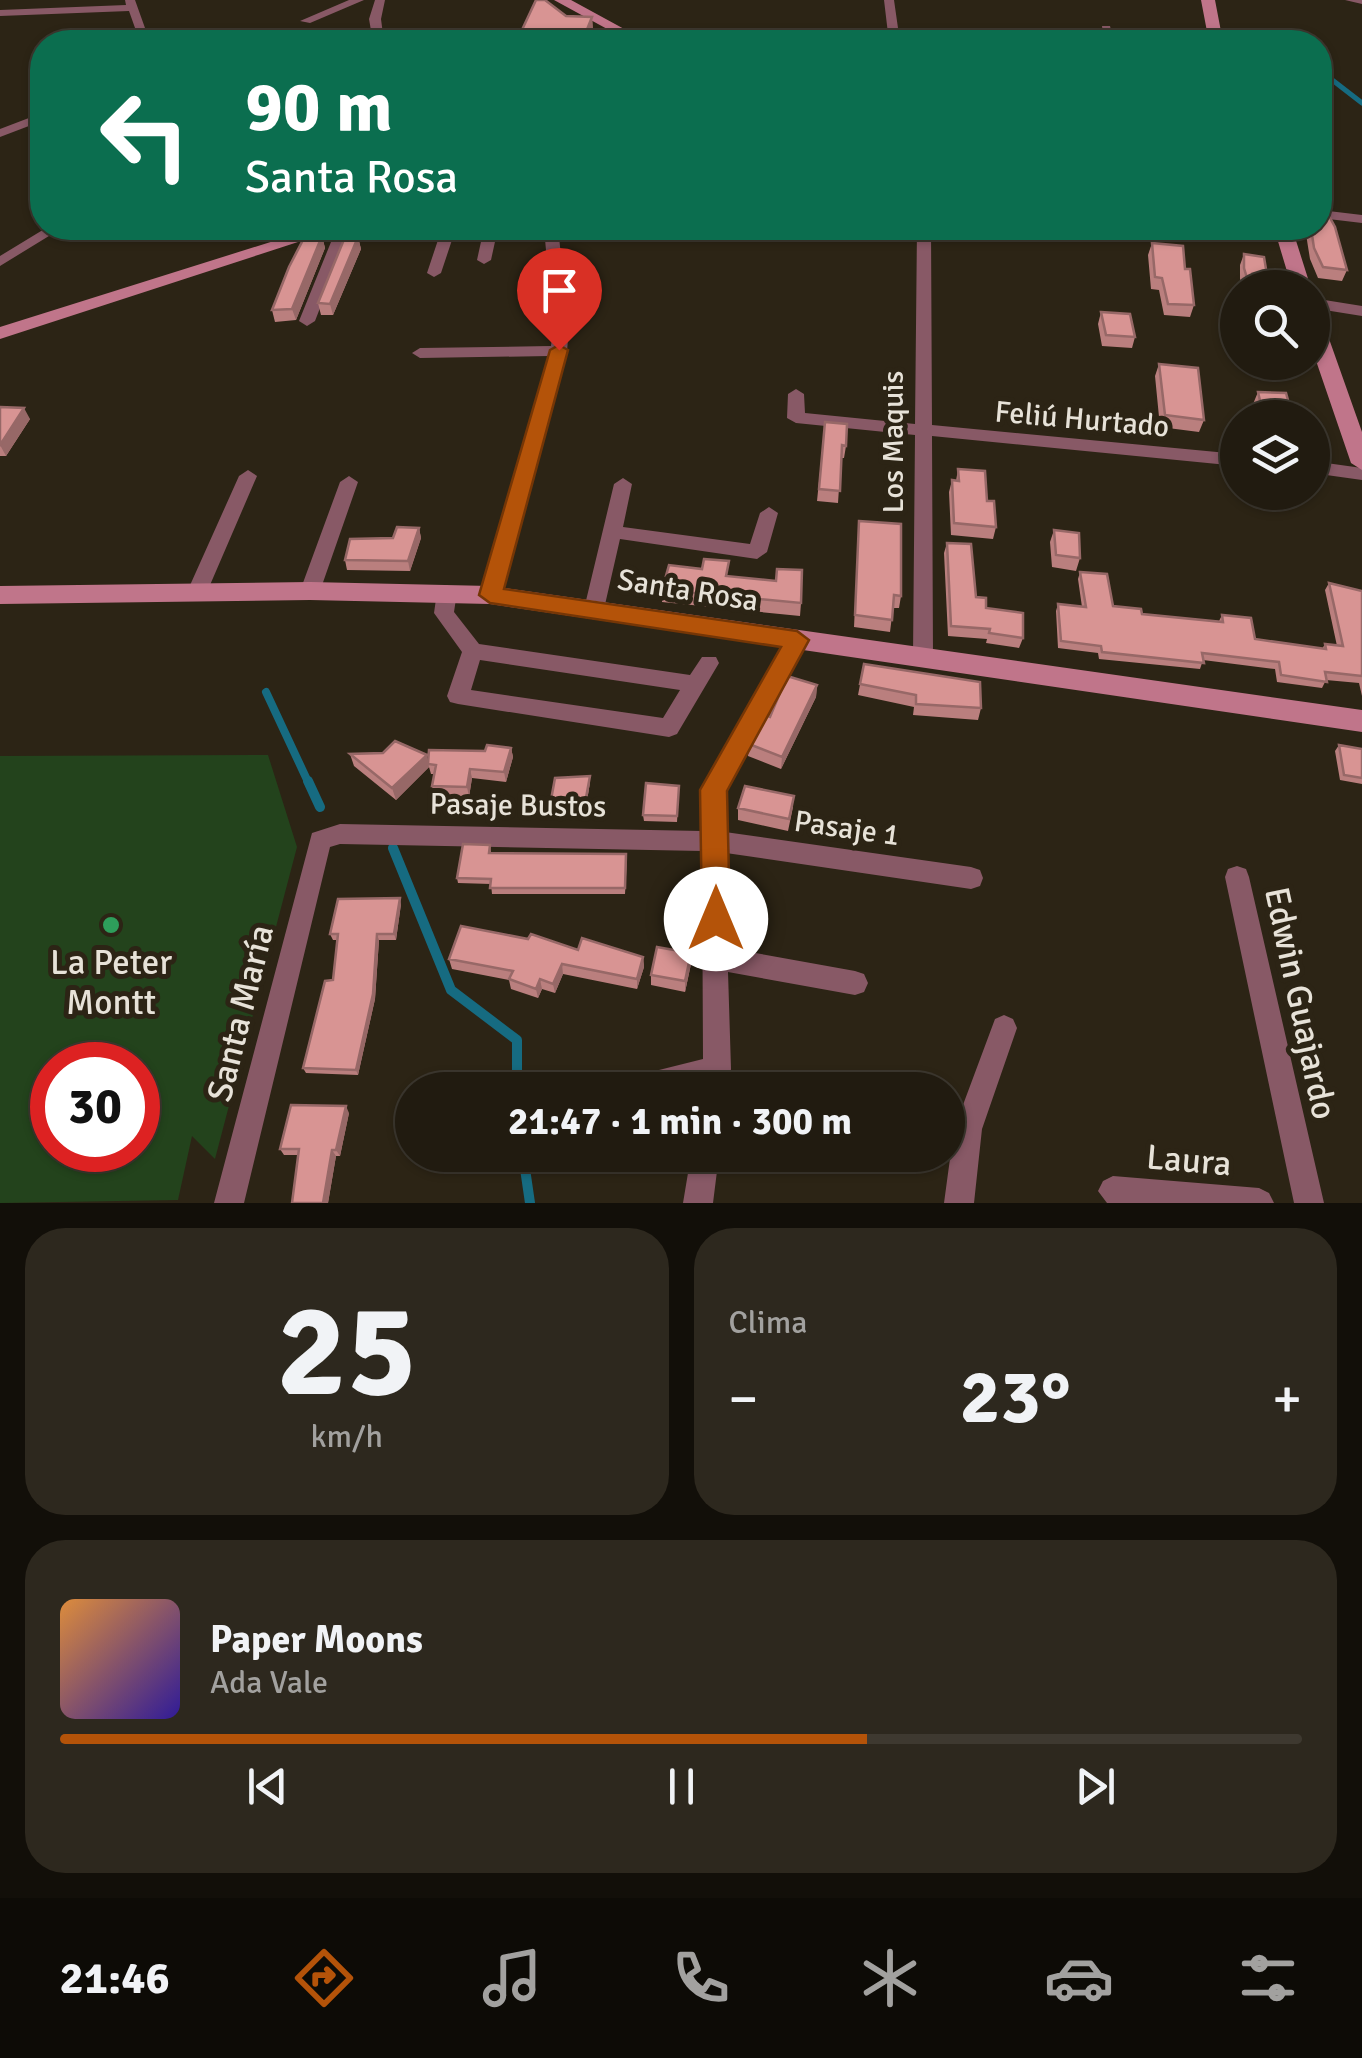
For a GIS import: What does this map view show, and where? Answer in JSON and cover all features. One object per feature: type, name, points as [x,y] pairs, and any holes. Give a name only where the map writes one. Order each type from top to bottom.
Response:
[{"type":"street","points":[[306,22],[358,0]]},
{"type":"street","points":[[377,30],[375,19],[380,0]]},
{"type":"street","points":[[562,0],[618,30]]},
{"type":"street","points":[[889,0],[893,30]]},
{"type":"street","points":[[1208,0],[1214,30]]},
{"type":"street","points":[[1350,0],[1362,1]]},
{"type":"street","points":[[0,13],[34,5],[130,4],[140,30]]},
{"type":"street","points":[[0,133],[30,122]]},
{"type":"street","points":[[1332,215],[1362,219]]},
{"type":"street","points":[[0,262],[36,240]]},
{"type":"street","points":[[0,334],[293,240]]},
{"type":"street","points":[[307,320],[338,240]]},
{"type":"street","points":[[434,273],[445,240]]},
{"type":"street","points":[[484,260],[488,240]]},
{"type":"street","points":[[490,595],[559,350],[552,240]]},
{"type":"street","name":"Los Maquis","points":[[924,240],[924,656]]},
{"type":"street","points":[[1287,240],[1296,270]]},
{"type":"street","points":[[1330,305],[1362,311]]},
{"type":"street","points":[[420,353],[559,350]]},
{"type":"street","points":[[1330,371],[1362,463]]},
{"type":"street","name":"Feliú Hurtado","points":[[796,394],[796,418],[1220,458]]},
{"type":"street","points":[[1330,470],[1362,474]]},
{"type":"street","points":[[197,592],[248,476]]},
{"type":"street","points":[[310,591],[349,482]]},
{"type":"street","points":[[594,609],[623,484]]},
{"type":"street","points":[[613,532],[757,552],[769,513]]},
{"type":"street","name":"Santa Rosa","points":[[0,595],[310,591],[490,595],[1362,720]]},
{"type":"street","points":[[448,592],[444,613],[473,651],[695,684]]},
{"type":"street","points":[[716,1072],[714,790],[797,640]]},
{"type":"street","points":[[473,651],[458,696],[669,728],[708,663]]},
{"type":"street","name":"Pasaje Bustos","points":[[320,840],[340,834],[715,840]]},
{"type":"street","name":"Santa María","points":[[229,1203],[320,840]]},
{"type":"street","name":"Pasaje 1","points":[[715,840],[971,878]]},
{"type":"street","name":"Edwin Guajardo","points":[[1237,877],[1309,1203]]},
{"type":"street","points":[[716,958],[855,983]]},
{"type":"street","points":[[958,1203],[968,1128],[1004,1028]]},
{"type":"street","points":[[698,1203],[703,1172]]},
{"type":"street","name":"Laura","points":[[1113,1191],[1259,1203]]},
{"type":"green space","name":"La Peter Montt","points":[[268,755],[297,847],[215,1159],[192,1136],[178,1200],[0,1203],[0,756]]},
{"type":"building","points":[[536,0],[545,0],[566,16],[592,17],[587,30],[522,30]]},
{"type":"building","points":[[1332,222],[1347,270],[1323,267],[1313,240],[1332,240]]},
{"type":"building","points":[[303,240],[320,240],[292,309],[272,310]]},
{"type":"building","points":[[344,240],[357,240],[330,304],[318,303]]},
{"type":"building","points":[[1152,243],[1183,246],[1194,305],[1168,304],[1162,278],[1155,277]]},
{"type":"building","points":[[1244,254],[1264,257],[1266,270],[1244,268]]},
{"type":"building","points":[[1101,312],[1130,314],[1135,337],[1106,335]]},
{"type":"building","points":[[1159,364],[1198,368],[1204,420],[1165,415]]},
{"type":"building","points":[[1258,392],[1286,393],[1288,400],[1260,400]]},
{"type":"building","points":[[0,407],[24,408],[0,445]]},
{"type":"building","points":[[825,422],[847,424],[840,491],[819,489]]},
{"type":"building","points":[[958,469],[985,471],[987,501],[994,501],[996,527],[954,523],[952,480],[959,481]]},
{"type":"building","points":[[859,521],[901,524],[901,596],[894,595],[892,620],[855,615]]},
{"type":"building","points":[[397,527],[419,528],[408,561],[345,560],[350,539],[393,538]]},
{"type":"building","points":[[1054,530],[1079,533],[1080,558],[1056,555]]},
{"type":"building","points":[[947,543],[971,544],[976,597],[986,598],[986,608],[1023,613],[1023,638],[989,633],[990,629],[951,626]]},
{"type":"building","points":[[704,559],[729,561],[726,576],[776,581],[777,569],[802,570],[801,603],[662,590],[669,565],[702,569]]},
{"type":"building","points":[[1080,572],[1107,574],[1113,606],[1141,609],[1142,614],[1223,622],[1222,615],[1251,618],[1255,639],[1326,649],[1325,644],[1343,646],[1329,583],[1362,591],[1362,676],[1325,672],[1327,682],[1281,675],[1279,662],[1202,653],[1204,663],[1102,652],[1101,646],[1061,641],[1058,604],[1086,607]]},
{"type":"building","points":[[864,664],[980,682],[981,708],[916,704],[916,695],[860,684]]},
{"type":"building","points":[[787,676],[817,685],[782,757],[749,744],[765,715],[770,717]]},
{"type":"building","points":[[395,741],[427,755],[392,788],[350,754],[383,753]]},
{"type":"building","points":[[487,745],[511,748],[504,772],[470,769],[467,787],[432,786],[436,765],[428,764],[429,750],[485,751]]},
{"type":"building","points":[[1339,745],[1362,749],[1362,778],[1344,775]]},
{"type":"building","points":[[590,776],[583,814],[549,811],[555,778]]},
{"type":"building","points":[[646,783],[679,786],[677,816],[643,815]]},
{"type":"building","points":[[745,786],[794,796],[789,819],[738,808]]},
{"type":"building","points":[[463,844],[490,845],[489,853],[626,854],[625,888],[490,888],[491,879],[457,878]]},
{"type":"building","points":[[400,898],[394,934],[377,934],[373,994],[356,1070],[303,1068],[325,981],[333,980],[338,934],[330,934],[338,899]]},
{"type":"building","points":[[461,926],[528,939],[531,934],[578,950],[582,938],[643,957],[637,979],[562,964],[553,984],[540,979],[536,989],[509,979],[513,971],[449,959]]},
{"type":"building","points":[[657,947],[691,953],[685,981],[651,975]]},
{"type":"building","points":[[291,1105],[346,1106],[336,1150],[332,1150],[323,1203],[292,1203],[299,1149],[280,1149]]},
{"type":"waterway","points":[[1332,80],[1362,103]]},
{"type":"waterway","points":[[266,692],[309,784]]},
{"type":"waterway","points":[[308,781],[320,807]]},
{"type":"waterway","points":[[393,848],[451,990],[517,1040],[517,1072]]},
{"type":"waterway","points":[[525,1172],[530,1203]]},
{"type":"place","name":"La Peter Montt","points":[[111,925]]},
{"type":"route","points":[[559,350],[490,595],[797,640],[714,790],[716,919]]}]
